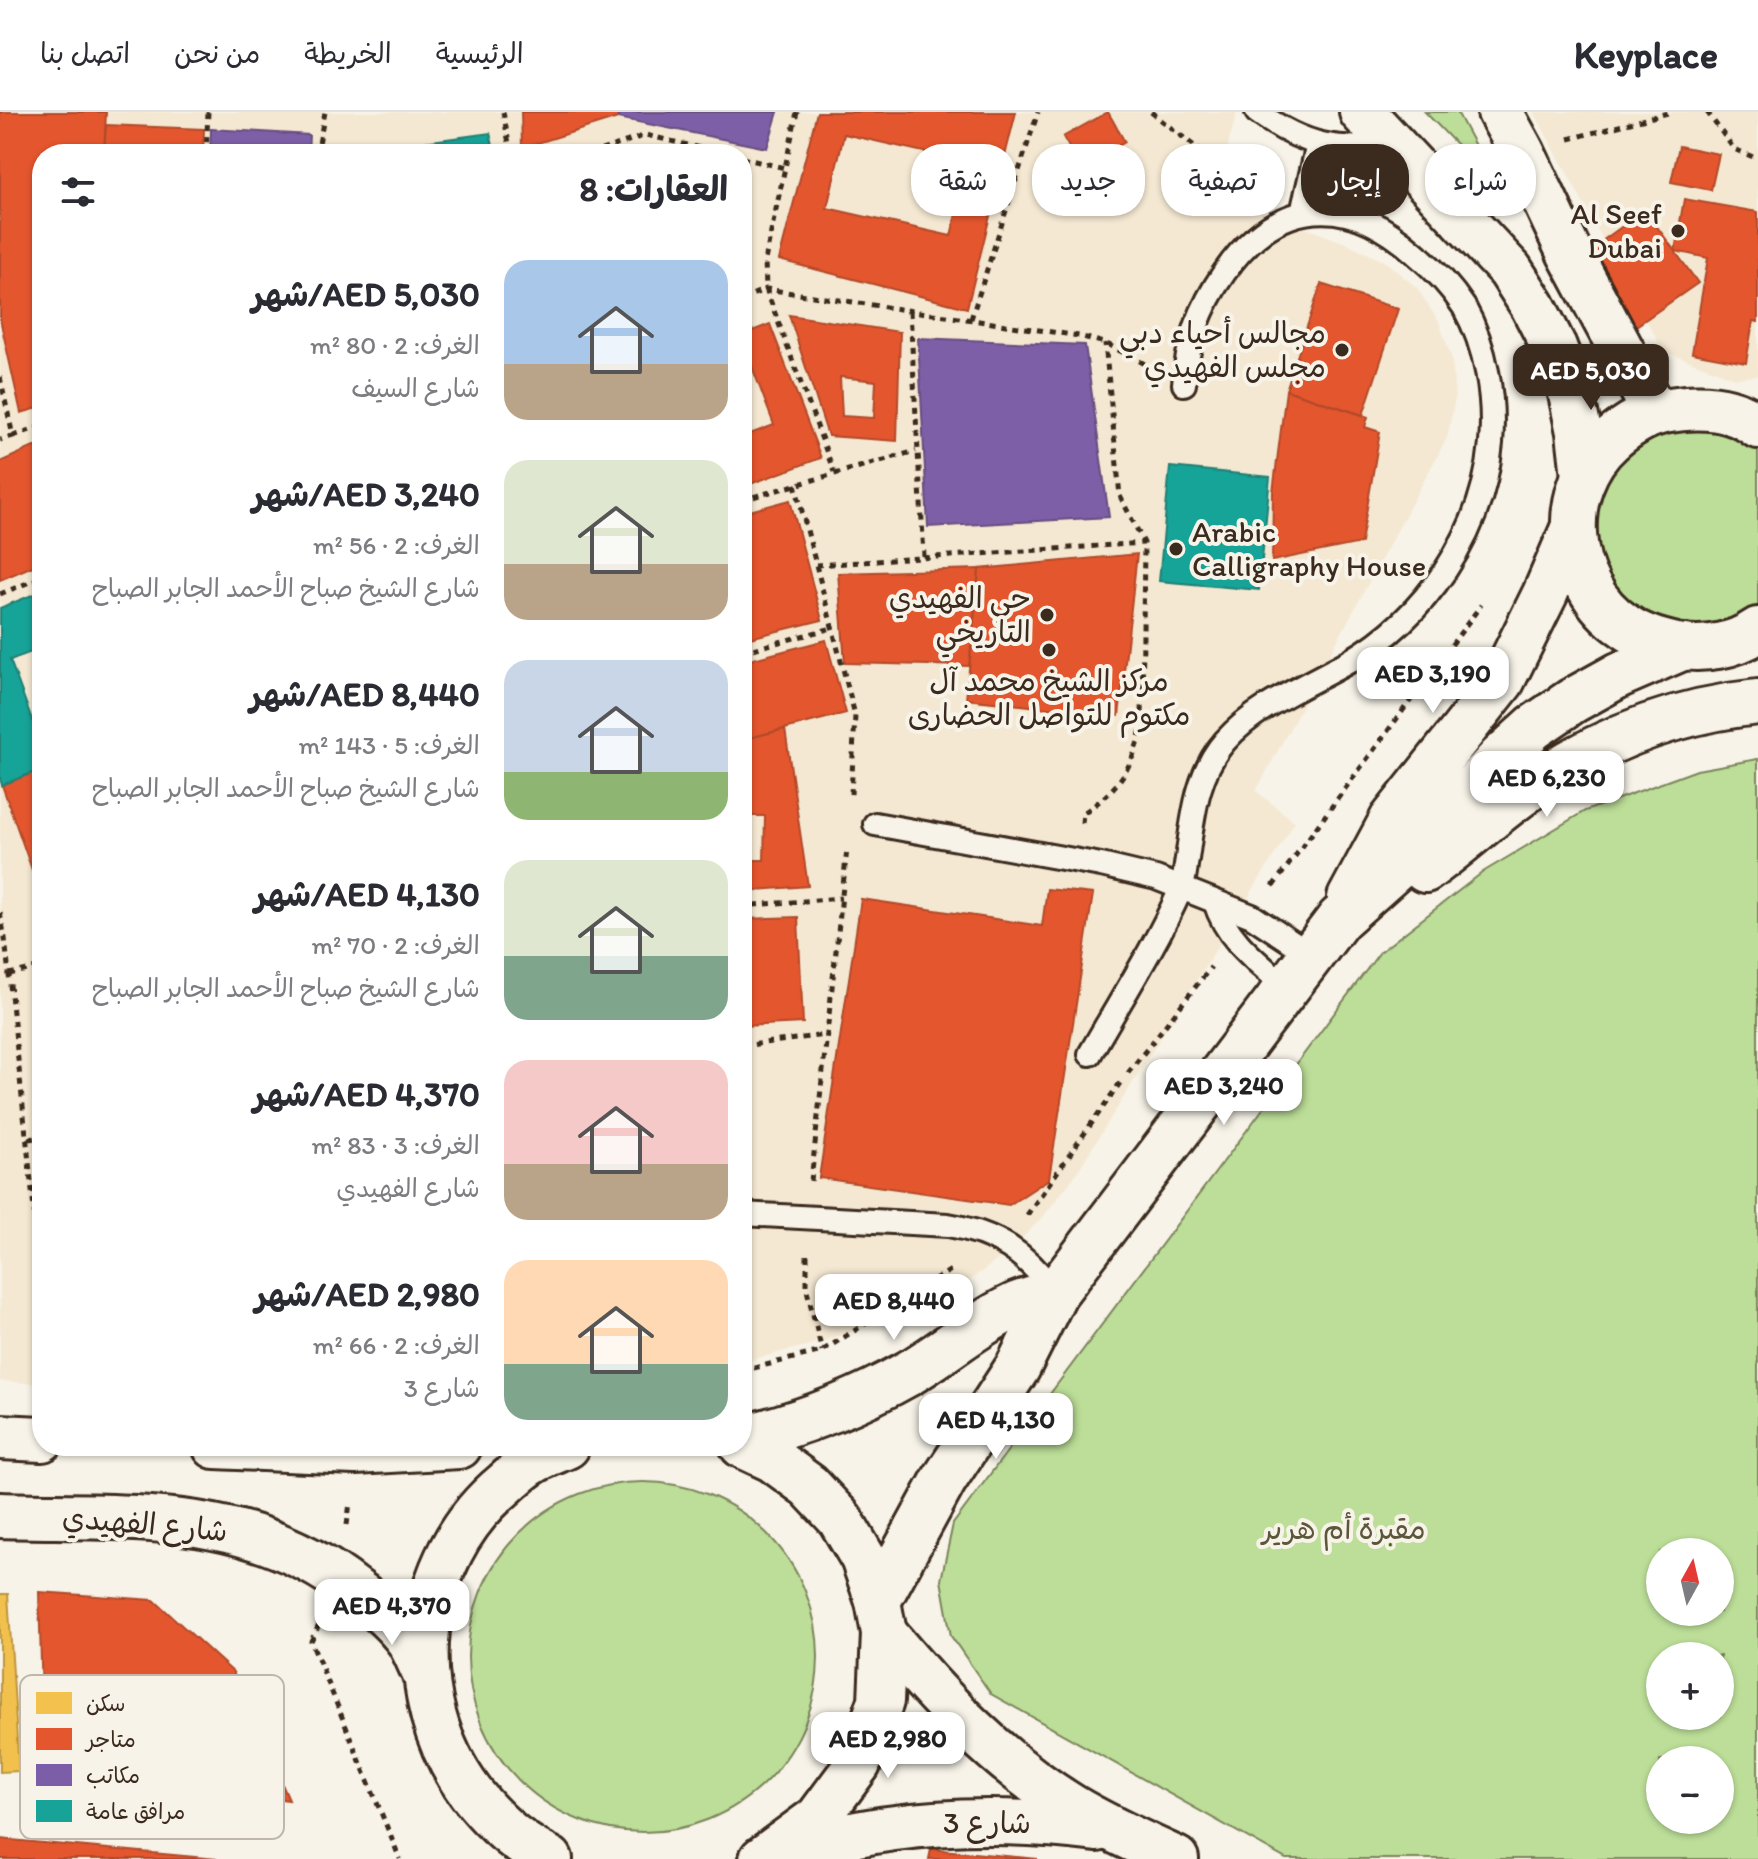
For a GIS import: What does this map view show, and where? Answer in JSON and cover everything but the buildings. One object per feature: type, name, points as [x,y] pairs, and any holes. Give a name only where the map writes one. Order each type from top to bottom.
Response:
[{"type":"street","points":[[1362,112],[1394,144]]},
{"type":"street","points":[[1500,112],[1518,144]]},
{"type":"street","points":[[1409,160],[1510,270],[1533,306],[1554,347],[1570,389],[1584,476]]},
{"type":"street","points":[[1536,182],[1570,254],[1655,413]]},
{"type":"street","points":[[1747,415],[1685,407],[1655,413],[1625,427],[1601,449],[1584,476],[1575,502],[1573,529],[1574,547],[1584,577],[1600,605],[1624,626],[1653,641],[1684,647],[1719,647],[1755,635]]},
{"type":"street","points":[[881,1617],[944,1480],[1018,1367],[1055,1293],[1339,919],[1392,820],[1502,681],[1573,529]]},
{"type":"street","points":[[1339,919],[1412,854],[1500,758],[1534,727],[1619,675],[1684,647]]},
{"type":"street","points":[[1339,919],[1398,890],[1544,778],[1600,745],[1665,719],[1758,702]]},
{"type":"street","points":[[752,1436],[790,1427],[851,1402],[910,1372],[1016,1305],[1055,1293]]},
{"type":"street","points":[[0,1437],[32,1439]]},
{"type":"street","points":[[752,1450],[772,1459],[809,1486],[840,1519],[863,1558],[881,1617],[881,1701],[858,1764],[818,1818],[763,1859]]},
{"type":"street","points":[[506,1859],[488,1815],[457,1773],[435,1725],[425,1674],[429,1612],[449,1553],[484,1501],[532,1461],[544,1456]]},
{"type":"street","name":"شارع الفهيدي","points":[[0,1515],[178,1520],[223,1526],[267,1539],[308,1558],[342,1579],[381,1611],[409,1641],[425,1674]]},
{"type":"street","name":"شارع 3","points":[[881,1617],[959,1719],[995,1752],[1074,1809],[1176,1859]]},
{"type":"street","points":[[488,1815],[534,1852],[550,1859]]},
{"type":"street","name":"شارع 3","points":[[763,1859],[818,1842],[916,1824],[987,1821],[1052,1823],[1117,1832]]},
{"type":"lane","points":[[1257,112],[1281,129],[1318,144]]},
{"type":"lane","points":[[1184,384],[1192,337],[1202,309],[1232,261],[1262,231],[1301,213]]},
{"type":"lane","points":[[1090,1054],[1182,888],[1197,791],[1221,745],[1238,726],[1259,711],[1352,660],[1411,614],[1448,567],[1469,528],[1483,486],[1491,442],[1491,398],[1482,351],[1464,308],[1434,269],[1399,238],[1378,224],[1356,216]]},
{"type":"lane","points":[[875,824],[1129,871],[1182,888],[1252,916],[1299,972]]},
{"type":"lane","points":[[1215,902],[1233,939],[1299,972]]},
{"type":"lane","points":[[752,1214],[974,1229],[1021,1254],[1040,1272],[1055,1293]]},
{"type":"path","points":[[206,144],[208,112]]},
{"type":"path","points":[[319,144],[325,112]]},
{"type":"path","points":[[503,112],[509,144]]},
{"type":"path","points":[[797,112],[765,260],[766,289],[834,472]]},
{"type":"path","points":[[971,319],[1038,112]]},
{"type":"path","points":[[1151,112],[1244,185],[1301,175]]},
{"type":"path","points":[[1536,148],[1672,112]]},
{"type":"path","points":[[1707,112],[1734,149],[1758,159]]},
{"type":"path","points":[[619,144],[646,135],[683,144]]},
{"type":"path","points":[[752,160],[785,168]]},
{"type":"path","points":[[752,295],[766,289],[1079,336],[1105,343],[1184,384]]},
{"type":"path","points":[[910,311],[924,556]]},
{"type":"path","points":[[1075,860],[1083,813],[1118,784],[1131,765],[1139,744],[1142,721],[1144,543],[1120,496],[1105,343]]},
{"type":"path","points":[[0,377],[13,436]]},
{"type":"path","points":[[0,440],[32,429]]},
{"type":"path","points":[[752,497],[916,451]]},
{"type":"path","points":[[795,484],[855,715],[850,808]]},
{"type":"path","points":[[816,565],[1144,543]]},
{"type":"path","points":[[0,594],[32,581]]},
{"type":"path","points":[[1252,916],[1485,599]]},
{"type":"path","points":[[752,649],[832,628]]},
{"type":"path","points":[[822,1351],[807,1290],[807,1217],[848,838]]},
{"type":"path","points":[[752,905],[841,898]]},
{"type":"path","points":[[0,913],[32,1180]]},
{"type":"path","points":[[1123,1080],[1233,939]]},
{"type":"path","points":[[9,974],[32,969]]},
{"type":"path","points":[[752,1045],[825,1035]]},
{"type":"path","points":[[28,1139],[32,1138]]},
{"type":"path","points":[[355,1456],[342,1579],[311,1641],[400,1859]]},
{"type":"shaded area","name":"حي الفهيدي التاريخي","points":[[0,112],[1237,112],[1228,144],[1161,144],[1161,216],[1274,216],[1351,245],[1387,263],[1417,288],[1439,322],[1452,359],[1455,399],[1447,438],[1256,791],[1295,822],[1074,1177],[1043,1217],[1007,1253],[966,1283],[921,1308],[821,1342],[752,1359],[752,144],[32,144],[32,1383],[0,1381]]},
{"type":"shaded area","name":"Al Seef Dubai","points":[[1534,112],[1758,112],[1758,376],[1735,378],[1663,351]]},
{"type":"green space","points":[[1425,112],[1457,112],[1474,144],[1456,144]]},
{"type":"green space","points":[[1716,425],[1758,446],[1758,605],[1750,612],[1718,626],[1683,628],[1651,619],[1623,601],[1602,574],[1591,543],[1602,478],[1649,432]]},
{"type":"green space","name":"مقبرة أم هرير","points":[[1758,759],[1758,1859],[1286,1859],[991,1694],[951,1636],[941,1580],[953,1524],[1380,952],[1483,872],[1585,811],[1697,770]]},
{"type":"green space","points":[[626,1482],[660,1482],[694,1489],[726,1502],[754,1521],[779,1546],[798,1574],[811,1606],[818,1657],[811,1708],[798,1740],[779,1768],[754,1793],[726,1812],[694,1825],[660,1832],[626,1832],[592,1825],[560,1812],[532,1793],[507,1768],[488,1740],[475,1708],[468,1674],[468,1640],[475,1606],[488,1574],[507,1546],[532,1521],[560,1502],[592,1489]]},
{"type":"place","name":"Al Seef Dubai","points":[[1678,231]]},
{"type":"place","name":"مجالس أحياء دبي مجلس الفهيدي","points":[[1342,350]]},
{"type":"place","name":"Arabic Calligraphy House","points":[[1176,549]]},
{"type":"place","name":"حي الفهيدي التاريخي","points":[[1047,615]]},
{"type":"place","name":"مركز الشيخ محمد آل مكتوم للتواصل الحضارى","points":[[1049,650]]}]
